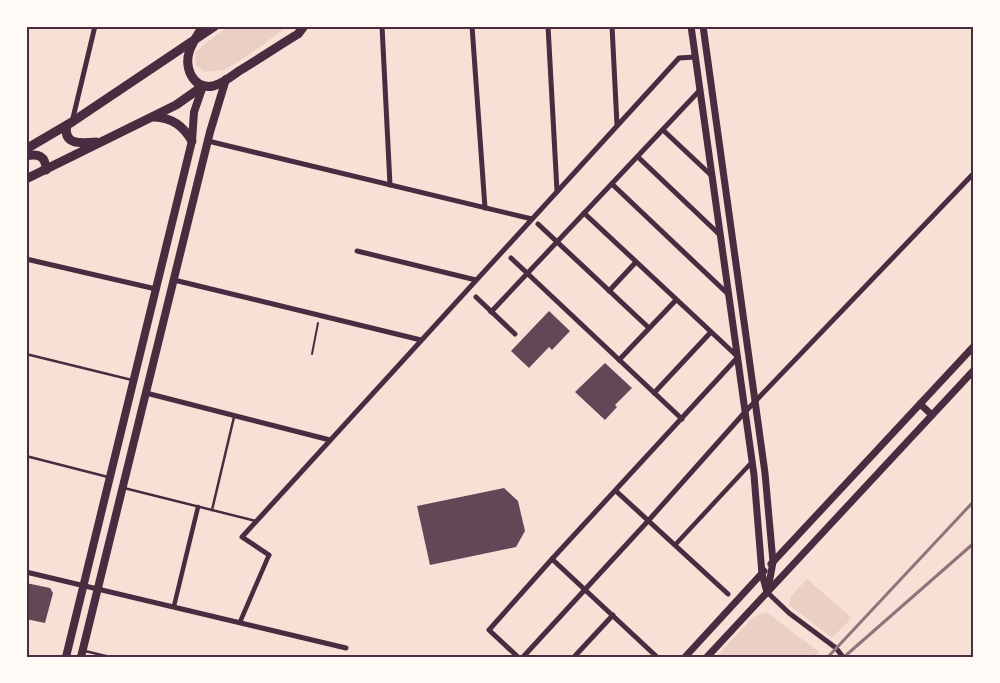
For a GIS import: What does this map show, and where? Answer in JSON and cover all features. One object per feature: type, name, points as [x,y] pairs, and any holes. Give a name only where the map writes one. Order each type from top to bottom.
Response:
[{"type":"main road","points":[[202,26],[188,51],[187,61],[195,83],[203,86],[214,86],[309,26]]},
{"type":"main road","points":[[26,150],[70,124],[215,26]]},
{"type":"main road","points":[[298,34],[304,26]]},
{"type":"main road","points":[[82,654],[208,140],[226,79]]},
{"type":"main road","points":[[26,180],[176,105],[203,86]]},
{"type":"main road","points":[[66,657],[192,141],[194,112],[203,86]]},
{"type":"main road","points":[[152,117],[164,117],[176,122],[186,130],[192,141]]},
{"type":"main road","points":[[70,124],[67,134],[72,141],[76,143],[103,141]]},
{"type":"main road","points":[[26,156],[34,154],[41,156],[46,162],[46,170]]},
{"type":"street","points":[[70,124],[94,26]]},
{"type":"street","points":[[382,26],[390,185]]},
{"type":"street","points":[[472,26],[485,208]]},
{"type":"street","points":[[548,26],[557,191]]},
{"type":"street","points":[[612,26],[617,125]]},
{"type":"street","points":[[691,26],[746,412],[762,574],[767,592],[789,613],[836,648],[844,657]]},
{"type":"street","points":[[703,26],[765,473],[773,562],[767,592]]},
{"type":"street","points":[[240,622],[269,555],[242,536],[679,58],[695,57]]},
{"type":"street","points":[[491,312],[700,90]]},
{"type":"street","points":[[663,130],[713,178]]},
{"type":"street","points":[[208,140],[532,219]]},
{"type":"street","points":[[638,156],[721,236]]},
{"type":"street","points":[[523,657],[746,412],[974,173]]},
{"type":"street","points":[[612,184],[729,295]]},
{"type":"street","points":[[584,213],[738,357]]},
{"type":"street","points":[[538,224],[649,328]]},
{"type":"street","points":[[357,251],[476,280]]},
{"type":"street","points":[[511,258],[682,419]]},
{"type":"street","points":[[26,259],[156,290]]},
{"type":"street","points":[[609,291],[636,262]]},
{"type":"street","points":[[174,280],[421,340]]},
{"type":"street","points":[[476,297],[515,334]]},
{"type":"street","points":[[619,360],[676,300]]},
{"type":"street","points":[[654,392],[711,332]]},
{"type":"street","points":[[685,657],[974,346]]},
{"type":"street","points":[[518,657],[489,630],[738,357]]},
{"type":"street","points":[[707,657],[974,370]]},
{"type":"street","points":[[146,393],[330,440]]},
{"type":"street","points":[[920,404],[932,415]]},
{"type":"street","points":[[675,545],[752,461]]},
{"type":"street","points":[[616,490],[728,594]]},
{"type":"street","points":[[174,606],[198,507]]},
{"type":"street","points":[[552,559],[658,657]]},
{"type":"street","points":[[26,572],[346,648]]},
{"type":"street","points":[[574,657],[613,615]]},
{"type":"lane","points":[[26,354],[133,381]]},
{"type":"lane","points":[[212,510],[235,416]]},
{"type":"lane","points":[[26,456],[110,478]]},
{"type":"lane","points":[[123,488],[256,521]]},
{"type":"lane","points":[[82,654],[110,657]]},
{"type":"path","points":[[312,354],[320,315]]},
{"type":"shaded area","points":[[229,26],[288,26],[225,70],[205,72],[196,65],[195,53]]},
{"type":"shaded area","points":[[807,579],[852,618],[832,638],[789,605],[791,596]]},
{"type":"shaded area","points":[[766,612],[819,652],[815,657],[716,657],[753,617]]},
{"type":"building","points":[[549,311],[570,331],[552,350],[549,347],[529,368],[511,351]]},
{"type":"building","points":[[605,363],[632,388],[615,405],[617,407],[605,420],[575,392]]},
{"type":"building","points":[[504,488],[518,501],[525,531],[516,547],[430,565],[417,506]]},
{"type":"building","points":[[26,583],[50,588],[53,593],[45,623],[26,619]]},
{"type":"railway","points":[[828,657],[974,501]]},
{"type":"railway","points":[[844,657],[974,543]]}]
